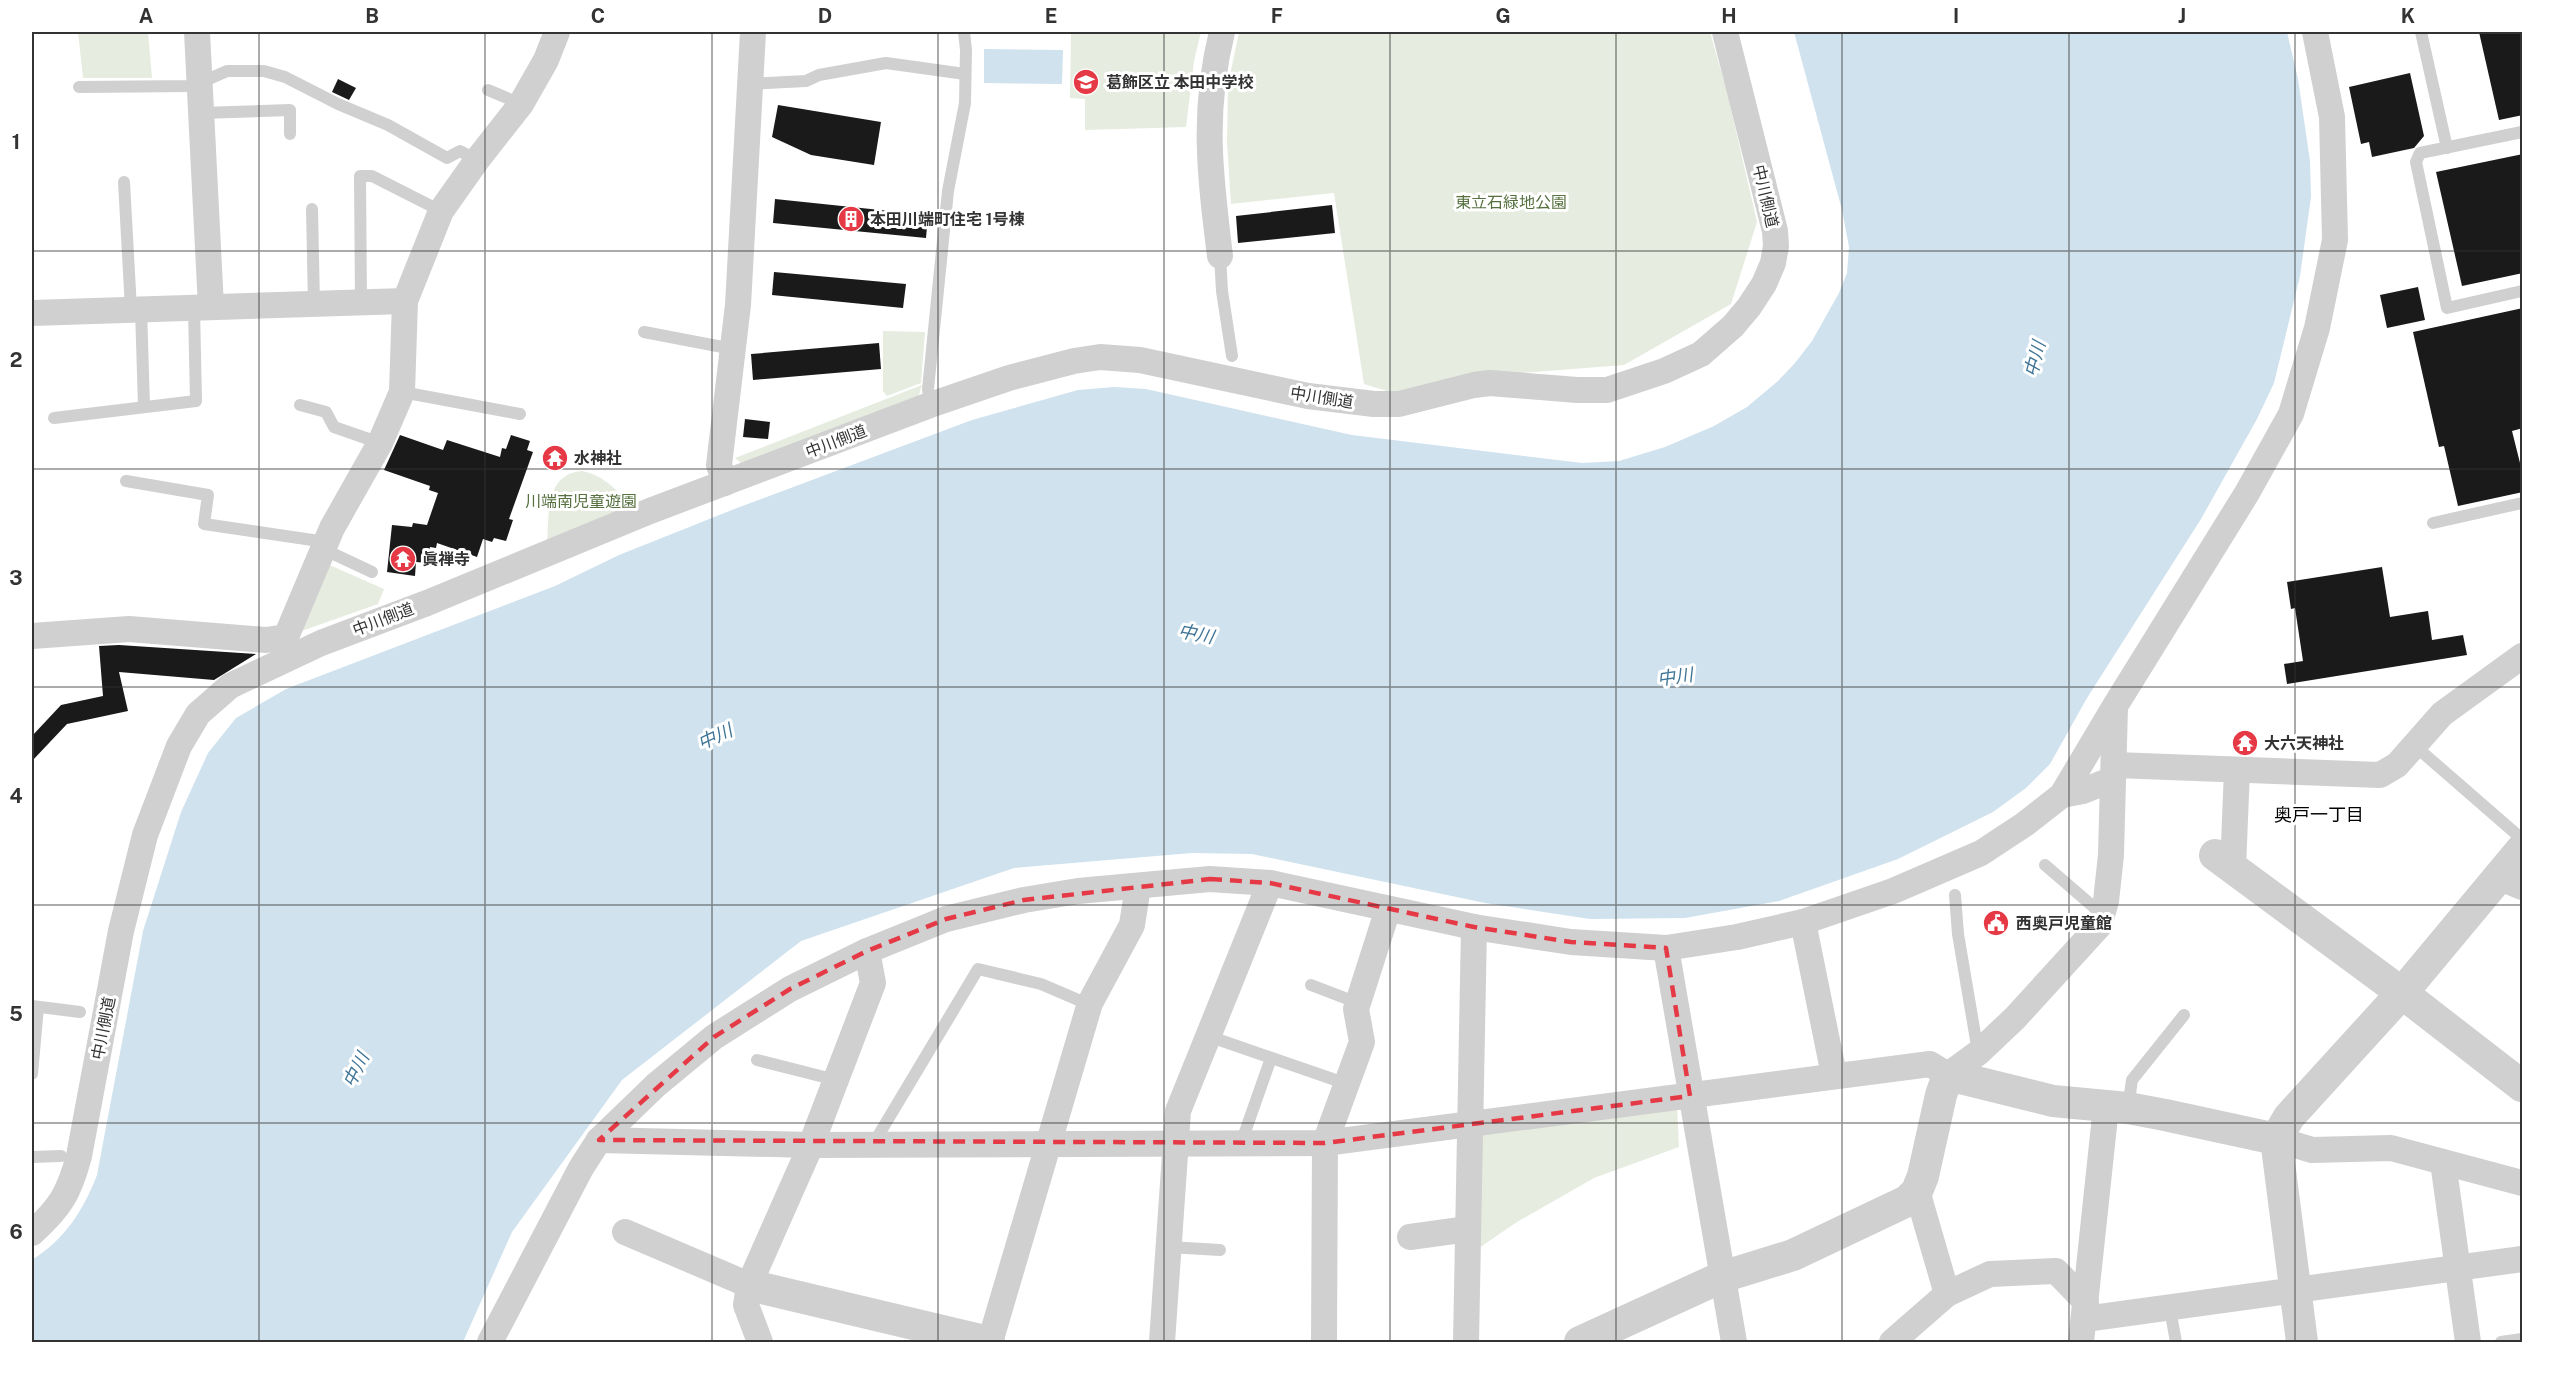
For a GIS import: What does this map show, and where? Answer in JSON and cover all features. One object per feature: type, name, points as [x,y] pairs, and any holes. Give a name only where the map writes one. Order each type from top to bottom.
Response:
[{"type":"street","points":[[197,32],[201,113],[202,308]]},
{"type":"street","points":[[32,636],[129,629],[266,640],[285,637],[324,546],[380,443],[402,392],[405,301],[441,211],[521,104],[546,60],[557,32]]},
{"type":"street","points":[[725,483],[719,465],[738,304],[753,32]]},
{"type":"street","points":[[1220,256],[1211,189],[1208,138],[1209,98],[1222,32]]},
{"type":"street","name":"中川側道","points":[[32,1233],[64,1200],[72,1184],[123,922],[145,835],[179,746],[198,714],[230,686],[321,643],[725,483],[930,405],[1042,368],[1100,357],[1140,360],[1308,396],[1374,404],[1399,404],[1490,383],[1606,390],[1664,371],[1714,343],[1749,307],[1764,284],[1773,263],[1776,246],[1772,213],[1725,32]]},
{"type":"street","points":[[490,1342],[581,1168],[599,1140],[656,1085],[714,1037],[790,989],[867,951],[946,919],[1024,900],[1078,891],[1210,879],[1270,884],[1474,927],[1570,942],[1666,948],[1737,937],[1803,922],[1893,891],[1981,853],[2025,824],[2062,795],[2247,493],[2291,414],[2317,328],[2335,240],[2332,117],[2315,32]]},
{"type":"street","points":[[32,313],[405,301]]},
{"type":"street","points":[[2062,795],[2083,791],[2114,772],[2237,770],[2380,775],[2397,765],[2442,714],[2523,656]]},
{"type":"street","points":[[1580,1342],[1722,1277],[1793,1255],[1894,1208],[1907,1201],[1917,1191],[1948,1075],[1978,1053],[2015,1018],[2098,926],[2103,915],[2110,855],[2115,706]]},
{"type":"street","points":[[2237,770],[2224,862],[2402,993],[2523,1086]]},
{"type":"street","points":[[2302,1342],[2276,1139],[2289,1117],[2402,993],[2510,882],[2523,849]]},
{"type":"street","points":[[1162,1342],[1178,1111],[1270,884]]},
{"type":"street","points":[[625,1232],[749,1285],[989,1342],[1090,1005],[1132,925],[1138,886]]},
{"type":"street","points":[[1324,1342],[1325,1143],[1362,1042],[1356,1009],[1388,909]]},
{"type":"street","points":[[1803,922],[1834,1075]]},
{"type":"street","points":[[1466,1342],[1474,927]]},
{"type":"street","points":[[1666,948],[1734,1342]]},
{"type":"street","points":[[758,1342],[746,1305],[749,1285],[811,1144],[873,983],[867,951]]},
{"type":"street","points":[[599,1140],[1047,1146],[1325,1143],[1930,1064],[1948,1075],[2053,1101],[2117,1108],[2276,1139],[2312,1150],[2391,1148],[2523,1183]]},
{"type":"street","points":[[2084,1321],[2117,1108]]},
{"type":"street","points":[[2443,1162],[2468,1342]]},
{"type":"street","points":[[1917,1191],[1947,1294]]},
{"type":"street","points":[[1410,1237],[1468,1229]]},
{"type":"street","points":[[2084,1321],[2523,1259]]},
{"type":"street","points":[[1892,1342],[1947,1294],[1990,1274],[2056,1271],[2084,1321]]},
{"type":"lane","points":[[930,405],[928,389],[948,191],[965,103],[964,32]]},
{"type":"lane","points":[[2421,32],[2447,148]]},
{"type":"lane","points":[[750,84],[806,81],[819,75],[886,63],[965,74]]},
{"type":"lane","points":[[79,87],[193,86],[227,71],[264,71],[285,77],[338,104],[388,125],[447,158],[459,151],[477,160]]},
{"type":"lane","points":[[488,90],[521,104]]},
{"type":"lane","points":[[201,113],[290,110],[290,134]]},
{"type":"lane","points":[[2523,132],[2420,153],[2416,162],[2447,308],[2523,291]]},
{"type":"lane","points":[[361,303],[360,176],[372,176],[441,211]]},
{"type":"lane","points":[[124,182],[144,406]]},
{"type":"lane","points":[[312,209],[314,304]]},
{"type":"lane","points":[[1220,256],[1222,291],[1232,356]]},
{"type":"lane","points":[[54,418],[196,400],[202,308]]},
{"type":"lane","points":[[644,332],[733,349]]},
{"type":"lane","points":[[402,392],[520,414]]},
{"type":"lane","points":[[300,405],[326,412],[334,427],[380,443]]},
{"type":"lane","points":[[126,482],[208,495],[204,524],[324,546],[372,572]]},
{"type":"lane","points":[[2433,523],[2523,503]]},
{"type":"lane","points":[[2415,746],[2523,838]]},
{"type":"lane","points":[[2045,865],[2103,915]]},
{"type":"lane","points":[[1954,895],[1958,934],[1978,1053]]},
{"type":"lane","points":[[878,1143],[878,1136],[978,969],[1041,984],[1090,1005]]},
{"type":"lane","points":[[1311,986],[1358,1003]]},
{"type":"lane","points":[[32,1074],[35,1006],[80,1012]]},
{"type":"lane","points":[[2117,1108],[2132,1080],[2184,1015]]},
{"type":"lane","points":[[1208,1036],[1347,1084]]},
{"type":"lane","points":[[1244,1144],[1245,1132],[1271,1058]]},
{"type":"lane","points":[[757,1060],[836,1080]]},
{"type":"lane","points":[[32,1157],[61,1156]]},
{"type":"lane","points":[[1168,1247],[1220,1250]]},
{"type":"lane","points":[[2170,1309],[2176,1342]]},
{"type":"lane","points":[[2501,1342],[2523,1339]]},
{"type":"highlighted area","points":[[1210,879],[1270,883],[1474,927],[1571,942],[1666,948],[1690,1096],[1325,1143],[599,1140],[714,1037],[790,989],[867,951],[946,919],[1024,900]]},
{"type":"green space","points":[[78,32],[148,32],[152,78],[83,78]]},
{"type":"green space","points":[[1071,32],[1201,32],[1194,61],[1186,127],[1085,130],[1085,99],[1070,98]]},
{"type":"green space","name":"東立石緑地公園","points":[[1239,32],[1710,32],[1727,92],[1757,222],[1731,304],[1624,365],[1468,377],[1388,395],[1387,391],[1364,384],[1334,193],[1231,204],[1227,143],[1228,85]]},
{"type":"green space","points":[[883,331],[925,332],[921,383],[887,396],[883,391]]},
{"type":"green space","points":[[922,385],[918,398],[746,467],[735,458]]},
{"type":"green space","name":"川端南児童遊園","points":[[582,471],[605,481],[636,510],[547,546],[549,510],[555,488],[570,474]]},
{"type":"green space","points":[[325,563],[384,589],[378,604],[296,633]]},
{"type":"green space","points":[[1677,1107],[1679,1147],[1594,1178],[1517,1222],[1476,1250],[1476,1133]]},
{"type":"water","name":"中川","points":[[1794,32],[2287,32],[2298,79],[2310,161],[2311,197],[2300,276],[2274,383],[2257,419],[2201,519],[2087,698],[2050,764],[2026,788],[1993,812],[1898,859],[1779,901],[1685,918],[1590,919],[1485,903],[1252,854],[1192,853],[1014,868],[801,941],[622,1080],[512,1232],[463,1342],[32,1342],[32,1260],[54,1243],[72,1223],[86,1201],[97,1175],[143,931],[181,812],[208,753],[236,718],[286,689],[555,586],[619,555],[737,508],[972,420],[1078,390],[1114,387],[1146,389],[1352,435],[1582,463],[1619,461],[1665,447],[1714,426],[1747,407],[1795,363],[1812,341],[1839,293],[1847,273],[1849,247],[1842,210]]},
{"type":"water","points":[[984,49],[1063,50],[1062,84],[984,83]]},
{"type":"building","points":[[2479,32],[2523,32],[2523,115],[2499,120]]},
{"type":"building","points":[[2410,73],[2424,136],[2414,148],[2372,157],[2369,142],[2361,144],[2349,87]]},
{"type":"building","points":[[338,79],[356,88],[349,100],[332,92]]},
{"type":"building","points":[[778,105],[881,122],[874,165],[811,155],[772,137]]},
{"type":"building","points":[[2523,154],[2523,273],[2462,286],[2436,172]]},
{"type":"building","name":"本田川端町住宅 1号棟","points":[[775,199],[928,215],[926,238],[773,223]]},
{"type":"building","points":[[1332,205],[1335,233],[1238,243],[1236,216]]},
{"type":"building","points":[[774,272],[906,284],[903,308],[772,295]]},
{"type":"building","points":[[2418,287],[2425,320],[2387,328],[2380,295]]},
{"type":"building","points":[[2523,308],[2523,428],[2512,431],[2523,475],[2523,492],[2458,506],[2444,446],[2439,447],[2413,332]]},
{"type":"building","points":[[879,343],[881,369],[753,380],[751,354]]},
{"type":"building","points":[[745,419],[770,422],[768,439],[743,437]]},
{"type":"building","points":[[400,435],[443,450],[447,440],[500,457],[502,448],[506,449],[511,435],[530,441],[527,450],[533,452],[509,519],[513,520],[506,541],[494,538],[492,542],[483,539],[477,557],[437,543],[436,548],[430,547],[428,563],[416,562],[415,576],[387,572],[392,525],[412,527],[413,523],[427,525],[438,493],[429,490],[430,486],[384,470]]},
{"type":"building","points":[[2382,567],[2390,617],[2428,611],[2432,640],[2463,635],[2467,655],[2287,684],[2284,664],[2303,661],[2295,608],[2291,609],[2287,582]]},
{"type":"building","points":[[119,645],[256,654],[214,680],[119,672],[128,711],[67,724],[32,761],[32,736],[61,705],[103,696],[99,646]]},
{"type":"place","name":"葛飾区立 本田中学校","points":[[1086,82]]},
{"type":"place","name":"本田川端町住宅 1号棟","points":[[851,219]]},
{"type":"place","name":"水神社","points":[[555,458]]},
{"type":"place","name":"眞禅寺","points":[[403,559]]},
{"type":"place","name":"大六天神社","points":[[2245,743]]},
{"type":"place","name":"西奥戸児童館","points":[[1996,923]]},
{"type":"district","name":"奥戸一丁目","points":[[2319,815]]}]
